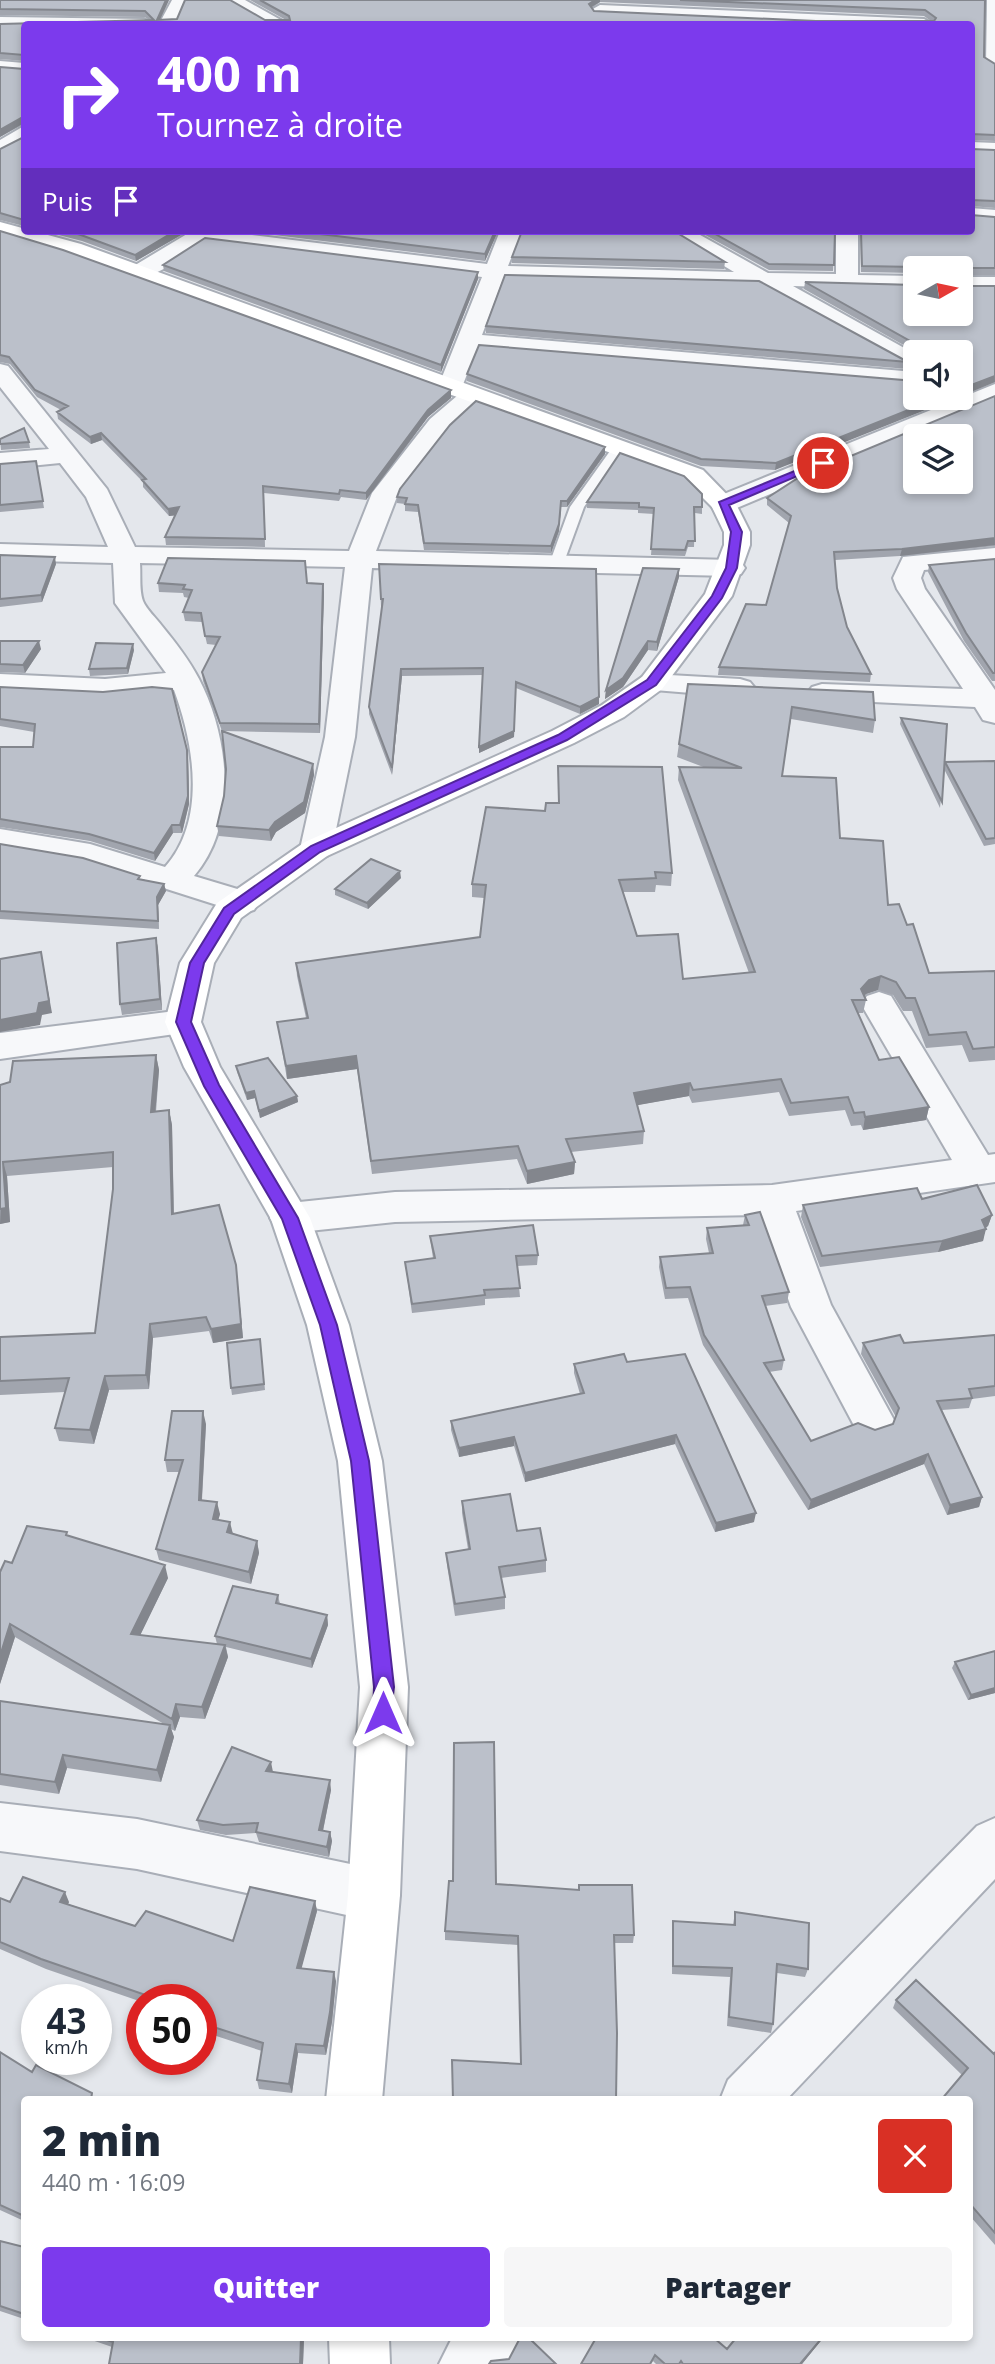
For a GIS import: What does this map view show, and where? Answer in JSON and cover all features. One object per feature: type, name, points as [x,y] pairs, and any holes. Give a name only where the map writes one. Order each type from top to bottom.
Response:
[{"type":"main road","points":[[0,228],[21,234]]},
{"type":"main road","points":[[26,235],[73,248],[133,273],[694,475],[723,504],[737,532],[731,568],[701,621],[652,683],[613,711],[563,737],[316,849],[229,911],[197,963],[183,1022],[208,1078],[290,1218],[328,1325],[360,1461],[384,1687],[374,1895],[354,2096]]},
{"type":"main road","points":[[359,2341],[360,2364]]},
{"type":"street","points":[[169,21],[180,0]]},
{"type":"street","points":[[232,0],[273,21]]},
{"type":"street","points":[[995,0],[995,63]]},
{"type":"street","points":[[599,11],[849,21]]},
{"type":"street","points":[[0,22],[21,22]]},
{"type":"street","points":[[975,27],[995,28]]},
{"type":"street","points":[[0,66],[21,68]]},
{"type":"street","points":[[21,134],[2,148],[21,158]]},
{"type":"street","points":[[975,148],[995,149]]},
{"type":"street","points":[[975,214],[995,216]]},
{"type":"street","points":[[133,273],[160,261],[202,235]]},
{"type":"street","points":[[218,235],[331,253],[498,272],[903,283]]},
{"type":"street","points":[[316,849],[340,737],[359,561],[385,493],[462,391],[469,341],[498,272],[510,235]]},
{"type":"street","points":[[684,235],[903,356]]},
{"type":"street","points":[[847,235],[847,281]]},
{"type":"street","points":[[973,284],[995,284]]},
{"type":"street","points":[[469,341],[903,378]]},
{"type":"street","points":[[0,371],[98,495],[127,556],[129,603],[169,653],[185,680],[202,724],[208,771],[204,832],[194,855],[171,881]]},
{"type":"street","points":[[723,504],[982,396]]},
{"type":"street","points":[[0,461],[65,455]]},
{"type":"street","points":[[0,552],[127,556],[245,555],[359,561],[557,562],[731,568]]},
{"type":"street","points":[[990,704],[911,589],[907,578],[913,563],[995,556]]},
{"type":"street","points":[[0,683],[106,688],[185,680]]},
{"type":"street","points":[[652,683],[990,704]]},
{"type":"street","points":[[0,839],[90,854],[242,902]]},
{"type":"street","points":[[290,1218],[395,1207],[772,1200],[986,1169],[879,1004]]},
{"type":"street","points":[[0,1046],[183,1022]]},
{"type":"street","points":[[772,1200],[811,1307],[873,1420]]},
{"type":"street","points":[[0,1827],[137,1844],[374,1895]]},
{"type":"street","points":[[752,2096],[995,1843]]},
{"type":"street","points":[[469,2364],[488,2341]]},
{"type":"lane","points":[[557,562],[577,507],[619,447]]},
{"type":"building","points":[[0,0],[166,0],[157,20],[177,19],[185,0],[230,0],[265,20],[290,20],[289,16],[260,0],[595,0],[589,4],[594,11],[816,21],[116,21],[154,20],[145,11],[0,9]]},
{"type":"building","points":[[680,0],[985,0],[984,57],[995,64],[995,135],[975,134],[975,21],[934,21],[936,18],[925,10]]},
{"type":"building","points":[[21,23],[21,55],[0,53],[0,24]]},
{"type":"building","points":[[0,67],[21,69],[21,118],[0,130]]},
{"type":"building","points":[[21,138],[21,219],[0,213],[0,149]]},
{"type":"building","points":[[975,149],[995,150],[995,201],[975,200]]},
{"type":"building","points":[[975,215],[995,217],[995,268],[973,268],[973,256],[903,256],[903,267],[862,266],[861,235],[975,235]]},
{"type":"building","points":[[0,231],[63,250],[451,390],[428,410],[366,493],[340,490],[339,494],[263,486],[265,539],[165,537],[179,507],[168,509],[142,480],[146,479],[101,433],[90,437],[57,412],[68,406],[35,390],[9,357],[0,355]]},
{"type":"building","points":[[81,235],[168,235],[135,255]]},
{"type":"building","points":[[328,235],[493,235],[485,254]]},
{"type":"building","points":[[520,235],[681,235],[725,262],[512,257]]},
{"type":"building","points":[[717,235],[835,235],[834,265],[769,264]]},
{"type":"building","points":[[205,238],[478,272],[441,365],[163,265]]},
{"type":"building","points":[[505,275],[759,281],[903,362],[486,326]]},
{"type":"building","points":[[805,282],[903,285],[903,326],[973,326],[973,286],[995,286],[995,376],[973,384],[973,340],[908,340]]},
{"type":"building","points":[[479,345],[903,380],[903,410],[908,410],[776,463],[701,459],[467,374]]},
{"type":"building","points":[[995,396],[995,538],[902,549],[834,552],[837,588],[847,627],[871,674],[719,667],[746,604],[766,605],[791,516],[767,498],[798,478],[903,434],[903,494],[973,494],[973,424],[928,424],[961,410],[973,410],[973,405]]},
{"type":"building","points":[[476,401],[605,447],[567,501],[561,501],[559,524],[551,546],[424,543],[418,505],[405,504],[407,498],[397,497],[400,489],[450,425]]},
{"type":"building","points":[[24,428],[29,442],[0,444],[0,439]]},
{"type":"building","points":[[620,453],[684,476],[702,494],[702,507],[694,507],[695,541],[688,541],[685,550],[651,549],[654,508],[639,507],[639,503],[587,502]]},
{"type":"building","points":[[36,461],[43,501],[0,505],[0,464]]},
{"type":"building","points":[[0,555],[55,557],[41,595],[0,599]]},
{"type":"building","points":[[168,558],[305,561],[307,583],[323,584],[319,724],[220,723],[202,672],[220,637],[205,636],[201,613],[183,612],[192,590],[183,589],[185,585],[158,583]]},
{"type":"building","points":[[995,559],[993,673],[966,633],[929,565]]},
{"type":"building","points":[[379,564],[596,569],[599,697],[580,707],[516,682],[514,731],[479,747],[483,668],[401,669],[392,768],[369,707],[383,599]]},
{"type":"building","points":[[643,568],[679,569],[657,642],[648,641],[623,678],[606,690]]},
{"type":"building","points":[[0,641],[39,641],[23,665],[0,664]]},
{"type":"building","points":[[96,643],[133,644],[127,668],[89,669]]},
{"type":"building","points":[[688,684],[873,692],[875,720],[792,707],[782,776],[836,778],[840,838],[883,841],[888,905],[899,904],[907,925],[913,924],[929,973],[995,971],[995,1047],[973,1049],[966,1032],[929,1035],[915,998],[906,998],[896,982],[881,976],[869,980],[861,989],[866,1000],[852,1000],[879,1060],[899,1057],[929,1107],[865,1117],[864,1112],[854,1113],[848,1097],[791,1103],[781,1079],[693,1090],[690,1083],[634,1093],[644,1131],[566,1139],[575,1162],[527,1171],[518,1146],[371,1161],[356,1056],[286,1066],[277,1022],[308,1018],[296,963],[480,937],[486,885],[472,884],[486,807],[545,811],[546,803],[559,803],[558,766],[662,767],[672,873],[655,872],[656,878],[619,880],[637,936],[678,934],[683,979],[755,972],[679,767],[742,768],[679,744]]},
{"type":"building","points":[[0,687],[103,692],[152,687],[172,689],[187,750],[188,796],[180,825],[172,825],[154,853],[89,834],[0,819],[0,747],[33,747],[35,724],[0,719]]},
{"type":"building","points":[[901,718],[947,724],[942,802]]},
{"type":"building","points":[[222,731],[313,764],[304,802],[275,822],[269,830],[217,826],[224,796],[226,769]]},
{"type":"building","points":[[995,761],[995,838],[986,839],[945,762]]},
{"type":"building","points":[[0,844],[83,858],[140,876],[138,879],[164,884],[157,897],[158,921],[0,911]]},
{"type":"building","points":[[371,859],[400,871],[367,903],[335,889]]},
{"type":"building","points":[[156,938],[160,999],[120,1004],[117,943]]},
{"type":"building","points":[[41,952],[49,1001],[39,1003],[37,1013],[0,1020],[0,959]]},
{"type":"building","points":[[156,1055],[151,1112],[169,1110],[172,1214],[219,1205],[236,1265],[241,1324],[211,1329],[206,1317],[150,1324],[146,1375],[105,1376],[90,1430],[55,1428],[69,1378],[0,1381],[0,1337],[95,1333],[113,1189],[113,1152],[3,1162],[6,1208],[0,1209],[0,1085],[10,1082],[13,1061]]},
{"type":"building","points":[[268,1058],[297,1096],[259,1111],[254,1091],[246,1093],[236,1066]]},
{"type":"building","points":[[977,1185],[992,1215],[982,1220],[986,1229],[942,1241],[822,1256],[803,1205],[917,1188],[922,1199]]},
{"type":"building","points":[[760,1212],[789,1292],[762,1296],[784,1360],[764,1363],[811,1441],[858,1423],[875,1430],[893,1424],[899,1408],[863,1343],[900,1335],[904,1343],[995,1335],[995,1386],[969,1389],[972,1398],[937,1401],[982,1497],[950,1505],[928,1454],[811,1500],[704,1335],[690,1287],[666,1288],[660,1257],[713,1253],[707,1228],[749,1225],[745,1215]]},
{"type":"building","points":[[533,1225],[538,1255],[516,1256],[520,1288],[484,1290],[485,1295],[412,1304],[405,1262],[435,1258],[430,1236]]},
{"type":"building","points":[[260,1339],[264,1384],[231,1388],[227,1343]]},
{"type":"building","points":[[624,1354],[627,1362],[685,1354],[756,1513],[716,1523],[676,1435],[525,1473],[514,1437],[459,1448],[451,1421],[584,1393],[574,1364]]},
{"type":"building","points":[[172,1411],[203,1411],[199,1500],[217,1502],[213,1519],[230,1522],[227,1532],[257,1541],[249,1572],[156,1549],[183,1460],[165,1460]]},
{"type":"building","points":[[510,1494],[517,1531],[540,1528],[546,1560],[499,1567],[505,1597],[455,1604],[446,1553],[470,1549],[462,1501]]},
{"type":"building","points":[[27,1526],[67,1532],[66,1535],[165,1565],[131,1634],[225,1645],[202,1707],[176,1704],[172,1719],[10,1624],[0,1656],[0,1572],[5,1561],[12,1563]]},
{"type":"building","points":[[233,1586],[278,1595],[276,1603],[327,1615],[311,1659],[215,1636]]},
{"type":"building","points":[[995,1651],[995,1688],[971,1695],[955,1662]]},
{"type":"building","points":[[0,1701],[170,1725],[157,1770],[63,1755],[55,1782],[0,1774]]},
{"type":"building","points":[[494,1742],[496,1884],[579,1890],[579,1885],[632,1885],[634,1935],[614,1935],[616,2096],[453,2096],[452,2060],[521,2064],[518,1936],[445,1931],[449,1881],[453,1881],[454,1743]]},
{"type":"building","points":[[232,1747],[271,1762],[266,1771],[330,1780],[319,1830],[330,1832],[327,1847],[256,1832],[258,1823],[223,1825],[197,1820]]},
{"type":"building","points":[[23,1877],[65,1892],[60,1902],[135,1926],[146,1911],[233,1941],[250,1887],[315,1901],[297,1968],[334,1972],[324,2046],[296,2044],[289,2084],[257,2080],[263,2043],[217,2028],[217,1984],[126,1984],[126,1988],[41,1959],[0,1942],[0,1898],[10,1902]]},
{"type":"building","points":[[735,1912],[809,1923],[808,1969],[777,1964],[773,2024],[729,2017],[732,1968],[673,1966],[673,1921],[735,1925]]},
{"type":"building","points":[[916,1980],[994,2054],[995,2052],[995,2233],[973,2207],[973,2096],[944,2096],[968,2068],[896,2000]]},
{"type":"building","points":[[0,2052],[21,2065],[21,2075],[56,2075],[92,2093],[92,2096],[21,2096],[21,2215],[0,2205]]},
{"type":"building","points":[[0,2241],[21,2246],[21,2313],[0,2306]]},
{"type":"building","points":[[110,2341],[301,2341],[300,2364],[109,2364],[113,2342]]},
{"type":"building","points":[[518,2341],[532,2341],[556,2364],[489,2364],[491,2361],[509,2359]]},
{"type":"building","points":[[594,2341],[718,2341],[727,2349],[734,2341],[819,2341],[800,2364],[683,2364],[681,2361],[679,2364],[665,2364],[655,2355],[650,2364],[581,2364]]},
{"type":"route","points":[[383,1713],[384,1687],[360,1461],[328,1325],[290,1218],[232,1123],[202,1067],[183,1022],[197,963],[229,911],[316,849],[563,737],[637,695],[652,683],[680,650],[718,596],[731,568],[737,545],[737,532],[723,504],[823,463]]}]
